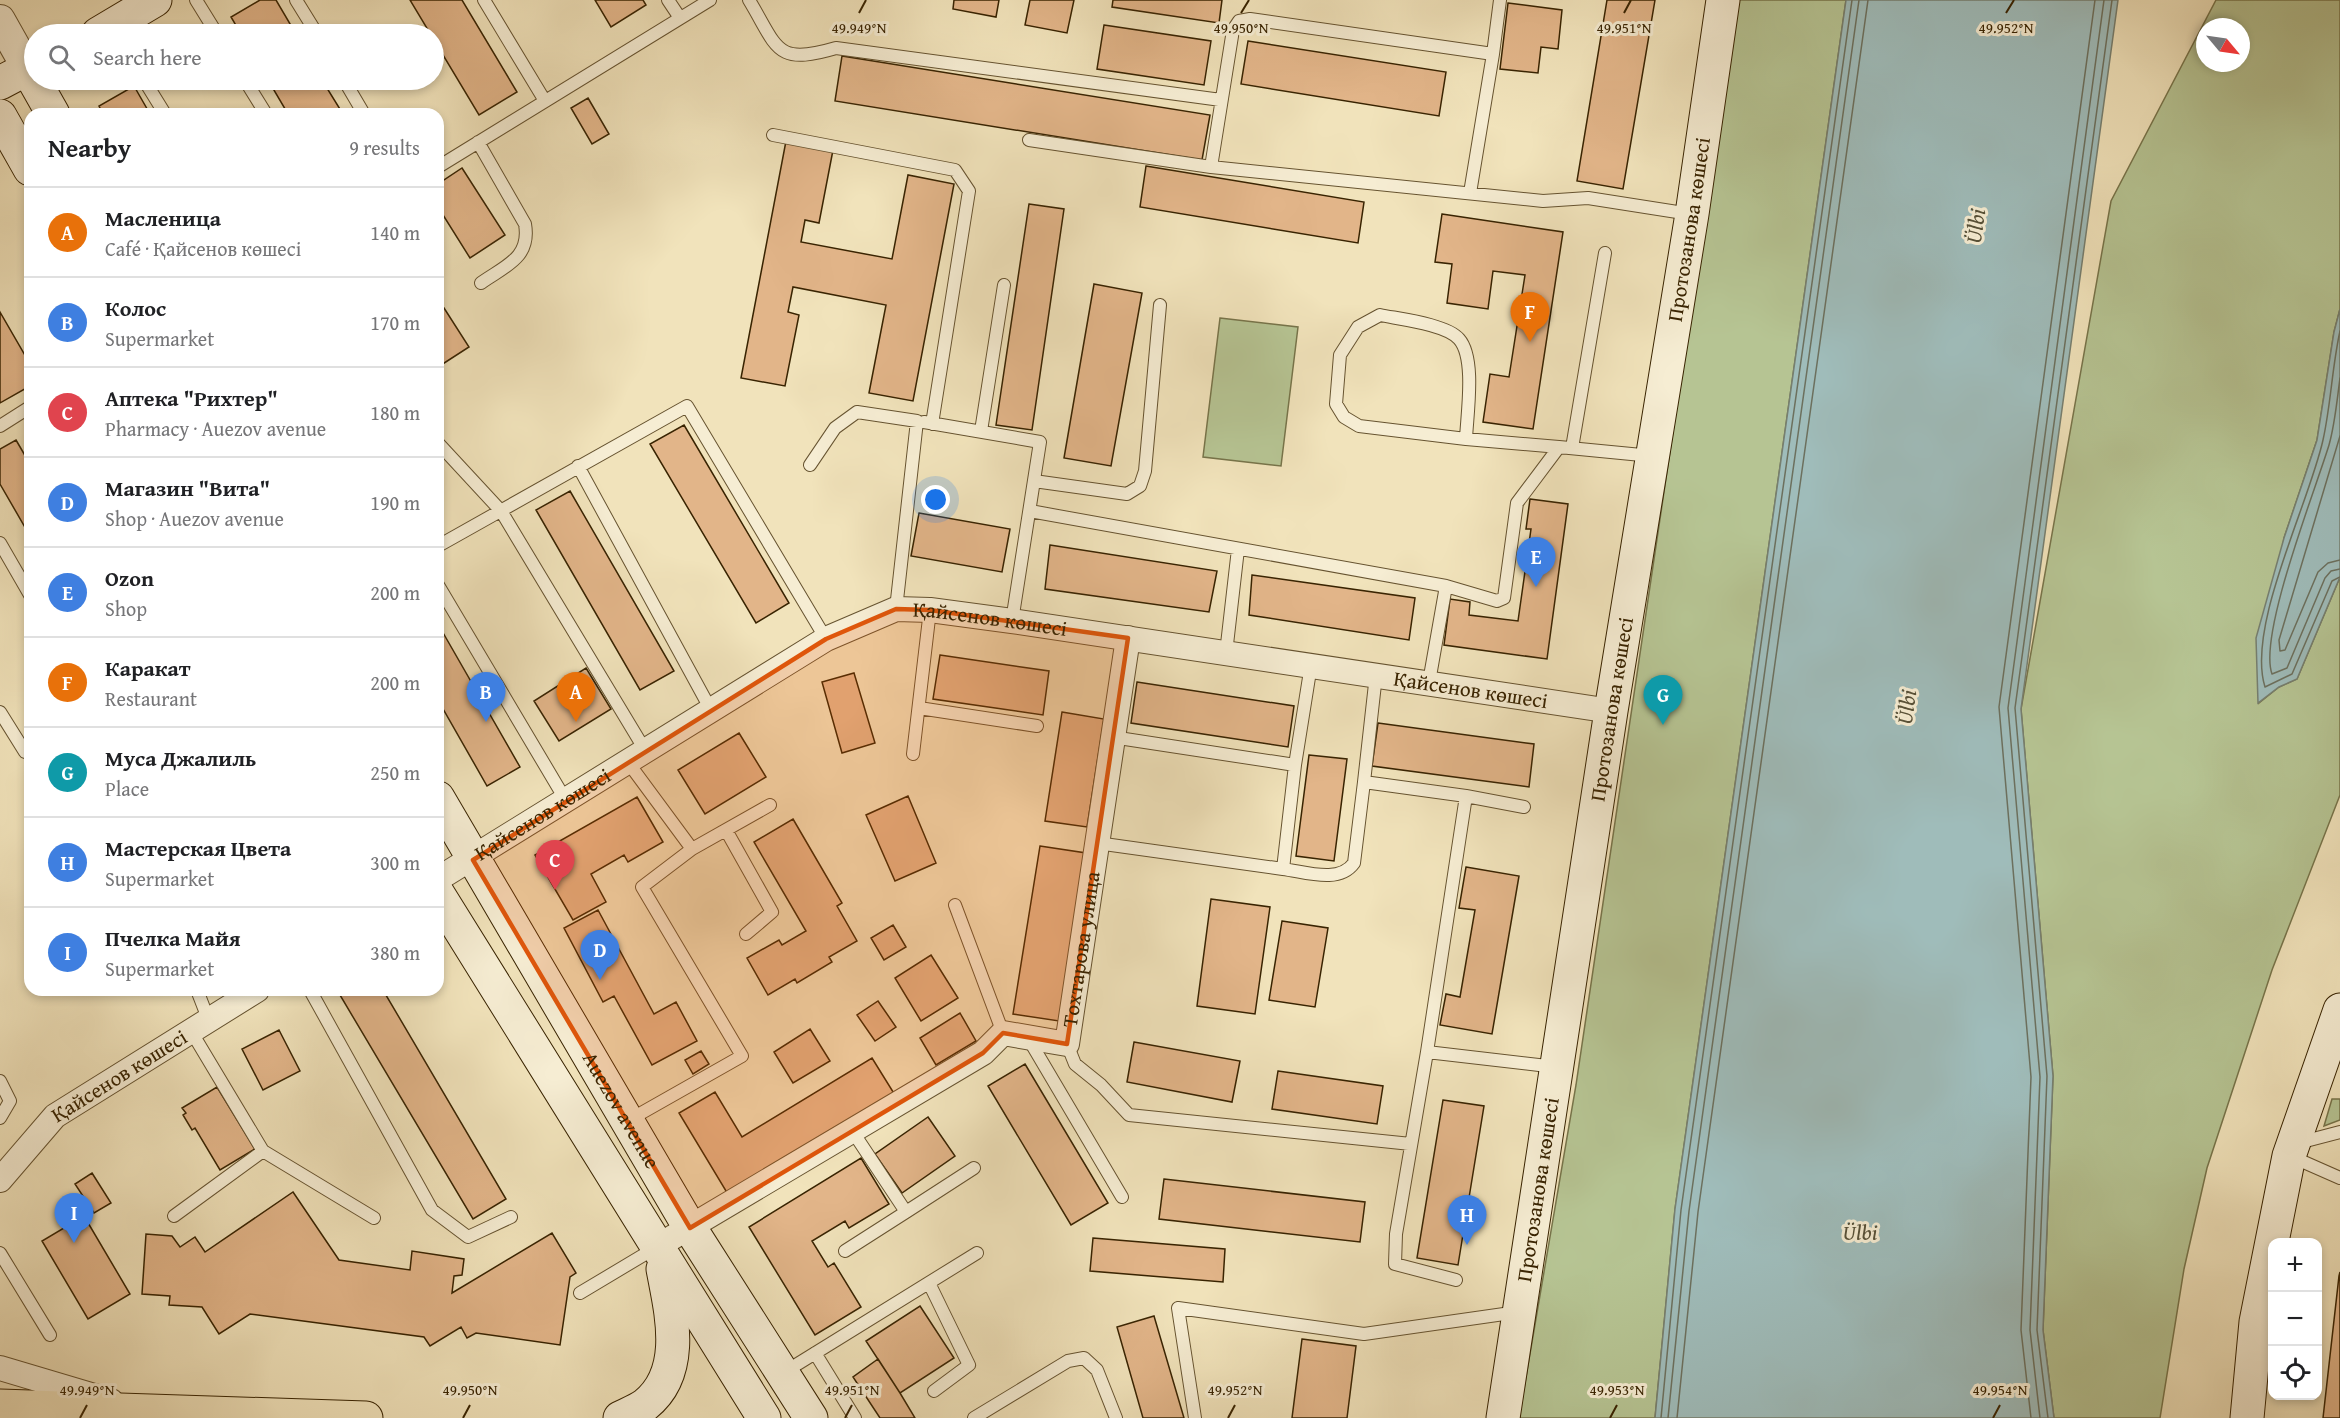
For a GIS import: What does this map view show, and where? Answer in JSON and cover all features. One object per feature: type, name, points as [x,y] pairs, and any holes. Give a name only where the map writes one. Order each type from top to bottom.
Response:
[{"type":"main road","points":[[122,24],[155,0]]},
{"type":"main road","name":"Протозанова көшесі","points":[[1503,1418],[1611,711],[1692,214],[1722,0]]},
{"type":"main road","points":[[34,90],[48,108]]},
{"type":"main road","points":[[0,116],[24,158]]},
{"type":"main road","name":"Auezov avenue","points":[[444,809],[690,1228],[811,1418]]},
{"type":"main road","name":"Auezov avenue","points":[[444,904],[764,1418]]},
{"type":"main road","points":[[2247,1418],[2256,1322],[2292,1150],[2340,1010]]},
{"type":"main road","points":[[608,1166],[634,1134]]},
{"type":"main road","points":[[620,1418],[645,1405],[661,1388],[669,1367],[674,1323],[658,1246]]},
{"type":"main road","points":[[0,1406],[366,1418]]},
{"type":"street","points":[[0,20],[20,72]]},
{"type":"street","name":"Қайсенов көшесі","points":[[444,876],[473,860],[565,799],[825,639],[896,609],[930,610],[1012,621],[1611,711]]},
{"type":"street","name":"Тохтарова улица","points":[[1003,1033],[1067,1044],[1128,638]]},
{"type":"street","name":"Қайсенов көшесі","points":[[1,1177],[55,1116],[248,996]]},
{"type":"street","points":[[658,1246],[983,1053],[1003,1033]]},
{"type":"street","points":[[0,1368],[136,1409]]},
{"type":"lane","points":[[196,0],[211,24]]},
{"type":"lane","points":[[296,0],[311,24]]},
{"type":"lane","points":[[484,0],[544,101]]},
{"type":"lane","points":[[668,0],[680,18]]},
{"type":"lane","points":[[444,163],[710,0]]},
{"type":"lane","points":[[749,0],[779,49],[796,57],[836,48],[1221,100]]},
{"type":"lane","points":[[1470,192],[1500,0]]},
{"type":"lane","points":[[1211,167],[1233,30],[1239,21],[1250,20],[1493,54]]},
{"type":"lane","points":[[150,90],[161,108]]},
{"type":"lane","points":[[251,90],[262,108]]},
{"type":"lane","points":[[350,90],[360,108]]},
{"type":"lane","points":[[773,135],[955,170],[969,191],[932,424]]},
{"type":"lane","points":[[1029,140],[1125,152],[1211,167],[1543,201],[1588,198],[1692,214]]},
{"type":"lane","points":[[478,142],[525,224],[528,240],[519,256],[481,283]]},
{"type":"lane","points":[[1572,448],[1605,253]]},
{"type":"lane","points":[[981,431],[1004,285]]},
{"type":"lane","points":[[1034,481],[1127,494],[1140,486],[1145,471],[1160,304]]},
{"type":"lane","points":[[1466,439],[1469,358],[1459,338],[1437,328],[1380,315],[1358,327],[1340,355],[1336,404],[1344,417],[1359,426],[1466,439],[1654,456]]},
{"type":"lane","points":[[444,543],[687,406],[825,639]]},
{"type":"lane","points":[[0,426],[24,411]]},
{"type":"lane","points":[[810,465],[835,428],[857,412],[1040,442],[1012,621]]},
{"type":"lane","points":[[896,609],[917,421]]},
{"type":"lane","points":[[1030,511],[1446,586],[1497,601],[1504,598],[1517,503],[1559,447]]},
{"type":"lane","points":[[444,449],[501,511],[636,756],[692,849]]},
{"type":"lane","points":[[578,466],[711,710]]},
{"type":"lane","points":[[0,543],[24,585]]},
{"type":"lane","points":[[1226,653],[1238,549]]},
{"type":"lane","points":[[1429,682],[1446,586]]},
{"type":"lane","points":[[444,595],[565,799]]},
{"type":"lane","points":[[913,754],[930,610]]},
{"type":"lane","points":[[1283,869],[1295,765],[1311,665]]},
{"type":"lane","points":[[1097,843],[1337,876],[1348,872],[1354,863],[1376,675]]},
{"type":"lane","points":[[919,708],[1037,726]]},
{"type":"lane","points":[[0,712],[24,750]]},
{"type":"lane","points":[[1112,737],[1295,765]]},
{"type":"lane","points":[[1364,782],[1466,796],[1524,807]]},
{"type":"lane","points":[[1456,1280],[1395,1264],[1396,1234],[1427,1052],[1466,796]]},
{"type":"lane","points":[[634,1134],[742,1056],[642,887],[692,849],[770,805]]},
{"type":"lane","points":[[726,830],[772,912],[746,934]]},
{"type":"lane","points":[[955,904],[1003,1033]]},
{"type":"lane","points":[[198,996],[200,1026],[263,1151],[375,1218]]},
{"type":"lane","points":[[313,996],[432,1210],[468,1237],[511,1217]]},
{"type":"lane","points":[[1028,1037],[1122,1197]]},
{"type":"lane","points":[[1067,1044],[1075,1064],[1101,1084],[1129,1115],[1412,1144]]},
{"type":"lane","points":[[1427,1052],[1557,1067]]},
{"type":"lane","points":[[0,1081],[10,1101],[0,1118]]},
{"type":"lane","points":[[853,1132],[906,1212]]},
{"type":"lane","points":[[2292,1150],[2340,1132]]},
{"type":"lane","points":[[2292,1150],[2340,1178]]},
{"type":"lane","points":[[174,1216],[263,1151]]},
{"type":"lane","points":[[845,1251],[974,1168]]},
{"type":"lane","points":[[580,1293],[658,1246]]},
{"type":"lane","points":[[0,1252],[50,1335]]},
{"type":"lane","points":[[782,1374],[977,1253]]},
{"type":"lane","points":[[929,1283],[969,1365],[934,1391]]},
{"type":"lane","points":[[1195,1418],[1178,1308],[1364,1334],[1520,1312]]},
{"type":"lane","points":[[815,1353],[855,1418]]},
{"type":"lane","points":[[976,1417],[1068,1360],[1084,1358],[1097,1370],[1116,1418]]},
{"type":"highlighted area","points":[[896,609],[930,610],[1128,638],[1067,1044],[1003,1033],[983,1053],[690,1228],[473,860],[826,639]]},
{"type":"green space","points":[[1737,0],[1846,0],[1675,1209],[1655,1418],[1519,1418],[1576,1085]]},
{"type":"green space","points":[[2216,0],[2340,0],[2340,309],[2334,332],[2317,440],[2284,538],[2259,703],[2279,687],[2297,679],[2340,577],[2340,795],[2272,970],[2207,1168],[2184,1269],[2160,1418],[2054,1418],[2043,1330],[2053,1076],[2021,709],[2111,201],[2196,38],[2196,72],[2250,72],[2250,18],[2207,18]]},
{"type":"green space","points":[[1220,318],[1298,327],[1281,466],[1203,457]]},
{"type":"green space","points":[[2332,1099],[2340,1099],[2340,1120],[2324,1126]]},
{"type":"water","name":"Ülbi","points":[[1846,0],[2118,0],[2021,709],[2053,1076],[2043,1330],[2054,1418],[1655,1418],[1675,1209]]},
{"type":"water","points":[[2340,309],[2340,577],[2297,679],[2279,687],[2258,703],[2256,638],[2284,538],[2317,440],[2334,332]]},
{"type":"building","points":[[260,0],[276,0],[290,24],[235,24],[231,17]]},
{"type":"building","points":[[410,0],[462,0],[517,92],[479,115],[444,57],[444,24],[424,24]]},
{"type":"building","points":[[595,0],[643,0],[646,5],[611,27]]},
{"type":"building","points":[[954,0],[999,0],[996,17],[953,9]]},
{"type":"building","points":[[1030,0],[1074,0],[1067,33],[1025,25]]},
{"type":"building","points":[[1113,0],[1222,0],[1219,23],[1112,7]]},
{"type":"building","points":[[1607,0],[1655,0],[1623,189],[1577,181]]},
{"type":"building","points":[[1508,3],[1562,10],[1558,49],[1541,47],[1538,73],[1500,69]]},
{"type":"building","points":[[1104,25],[1211,41],[1204,85],[1097,69]]},
{"type":"building","points":[[1248,41],[1446,72],[1439,116],[1241,84]]},
{"type":"building","points":[[842,56],[1210,115],[1202,160],[835,101]]},
{"type":"building","points":[[127,90],[136,90],[147,108],[100,108],[99,106]]},
{"type":"building","points":[[274,90],[328,90],[339,108],[284,108]]},
{"type":"building","points":[[588,98],[609,134],[592,144],[571,108]]},
{"type":"building","points":[[786,141],[833,150],[819,223],[805,220],[801,242],[892,259],[908,175],[954,184],[913,401],[869,393],[886,305],[793,287],[788,312],[799,315],[785,386],[741,378]]},
{"type":"building","points":[[1146,166],[1364,202],[1358,243],[1140,207]]},
{"type":"building","points":[[462,168],[505,235],[470,258],[444,217],[444,180]]},
{"type":"building","points":[[1029,204],[1064,209],[1032,430],[996,425]]},
{"type":"building","points":[[1442,214],[1563,232],[1533,429],[1483,422],[1490,374],[1509,377],[1525,275],[1493,271],[1488,309],[1447,303],[1452,264],[1435,262]]},
{"type":"building","points":[[1094,284],[1142,293],[1111,466],[1064,458]]},
{"type":"building","points":[[444,308],[469,347],[444,363]]},
{"type":"building","points":[[0,312],[24,354],[24,389],[0,403]]},
{"type":"building","points":[[684,425],[789,603],[756,623],[650,444]]},
{"type":"building","points":[[16,440],[24,454],[24,526],[0,484],[0,449]]},
{"type":"building","points":[[570,491],[674,671],[640,690],[536,510]]},
{"type":"building","points":[[1530,499],[1568,504],[1547,659],[1444,645],[1450,599],[1470,602],[1469,615],[1518,621],[1531,529],[1526,529]]},
{"type":"building","points":[[919,513],[1010,529],[1002,572],[911,556]]},
{"type":"building","points":[[1050,545],[1217,571],[1209,612],[1045,589]]},
{"type":"building","points":[[1252,575],[1415,598],[1409,640],[1249,615]]},
{"type":"building","points":[[444,634],[520,767],[487,786],[444,711]]},
{"type":"building","points":[[940,655],[1049,671],[1043,715],[933,699]]},
{"type":"building","points":[[586,668],[611,709],[559,741],[534,701]]},
{"type":"building","points":[[854,673],[875,743],[842,753],[822,682]]},
{"type":"building","points":[[1137,682],[1294,706],[1288,747],[1131,723]]},
{"type":"building","points":[[1062,712],[1104,719],[1087,827],[1045,821]]},
{"type":"building","points":[[1378,723],[1534,744],[1529,787],[1372,766]]},
{"type":"building","points":[[739,733],[766,777],[705,814],[678,770]]},
{"type":"building","points":[[1309,755],[1347,759],[1334,861],[1296,856]]},
{"type":"building","points":[[908,796],[936,863],[895,881],[866,815]]},
{"type":"building","points":[[637,797],[663,842],[628,862],[624,855],[591,874],[606,902],[573,920],[535,855]]},
{"type":"building","points":[[793,819],[842,903],[837,906],[857,941],[829,957],[832,962],[797,983],[795,979],[768,995],[747,958],[779,940],[782,945],[806,931],[754,842]]},
{"type":"building","points":[[1040,846],[1086,853],[1059,1021],[1013,1014]]},
{"type":"building","points":[[1466,867],[1519,876],[1492,1034],[1440,1025],[1446,994],[1460,997],[1475,910],[1459,908]]},
{"type":"building","points":[[1211,899],[1270,907],[1255,1014],[1197,1006]]},
{"type":"building","points":[[598,910],[654,1014],[676,1002],[697,1041],[652,1065],[614,996],[603,1002],[564,928]]},
{"type":"building","points":[[1282,921],[1328,928],[1315,1007],[1269,1000]]},
{"type":"building","points":[[893,925],[906,947],[884,960],[871,938]]},
{"type":"building","points":[[931,955],[958,998],[921,1021],[895,978]]},
{"type":"building","points":[[341,996],[387,996],[506,1199],[473,1219]]},
{"type":"building","points":[[878,1001],[896,1027],[875,1041],[857,1015]]},
{"type":"building","points":[[960,1013],[976,1041],[936,1065],[920,1038]]},
{"type":"building","points":[[810,1029],[830,1061],[793,1083],[774,1052]]},
{"type":"building","points":[[279,1030],[300,1071],[263,1090],[242,1049]]},
{"type":"building","points":[[1134,1042],[1240,1061],[1232,1102],[1127,1082]]},
{"type":"building","points":[[701,1051],[709,1064],[693,1074],[685,1060]]},
{"type":"building","points":[[872,1058],[895,1095],[729,1196],[679,1113],[715,1092],[742,1137]]},
{"type":"building","points":[[1025,1064],[1108,1203],[1071,1225],[988,1086]]},
{"type":"building","points":[[1278,1071],[1383,1086],[1377,1124],[1272,1109]]},
{"type":"building","points":[[217,1087],[255,1149],[220,1170],[195,1128],[192,1130],[183,1115],[186,1113],[182,1108]]},
{"type":"building","points":[[1443,1100],[1484,1106],[1458,1265],[1417,1258]]},
{"type":"building","points":[[928,1117],[955,1156],[902,1193],[875,1154]]},
{"type":"building","points":[[861,1158],[889,1204],[849,1228],[845,1221],[812,1241],[828,1267],[834,1263],[861,1307],[815,1335],[749,1227]]},
{"type":"building","points":[[92,1173],[111,1203],[94,1213],[75,1184]]},
{"type":"building","points":[[1164,1179],[1365,1202],[1360,1242],[1159,1219]]},
{"type":"building","points":[[293,1192],[339,1260],[410,1270],[412,1251],[464,1259],[462,1275],[454,1276],[452,1293],[552,1233],[576,1273],[570,1277],[560,1345],[476,1333],[467,1338],[461,1327],[430,1346],[424,1337],[250,1314],[219,1334],[202,1307],[169,1305],[170,1296],[142,1294],[146,1234],[172,1236],[180,1247],[195,1237],[205,1252]]},
{"type":"building","points":[[84,1216],[130,1294],[88,1319],[42,1241]]},
{"type":"building","points":[[1093,1238],[1225,1249],[1223,1282],[1090,1271]]},
{"type":"building","points":[[2340,1272],[2340,1418],[2323,1418],[2339,1276]]},
{"type":"building","points":[[920,1306],[954,1358],[900,1393],[866,1341]]},
{"type":"building","points":[[1154,1316],[1184,1418],[1143,1418],[1117,1327]]},
{"type":"building","points":[[1302,1339],[1356,1346],[1347,1418],[1292,1418]]},
{"type":"building","points":[[878,1359],[915,1418],[880,1418],[853,1377]]},
{"type":"place","name":"Каракат","points":[[1530,342]]},
{"type":"place","name":"Ozon","points":[[1536,587]]},
{"type":"place","name":"Колос","points":[[486,722]]},
{"type":"place","name":"Масленица","points":[[576,722]]},
{"type":"place","name":"Муса Джалиль","points":[[1663,725]]},
{"type":"place","name":"Аптека \"Рихтер\"","points":[[555,890]]},
{"type":"place","name":"Магазин \"Вита\"","points":[[600,980]]},
{"type":"place","name":"Пчелка Майя","points":[[74,1243]]},
{"type":"place","name":"Мастерская Цвета","points":[[1467,1245]]}]
